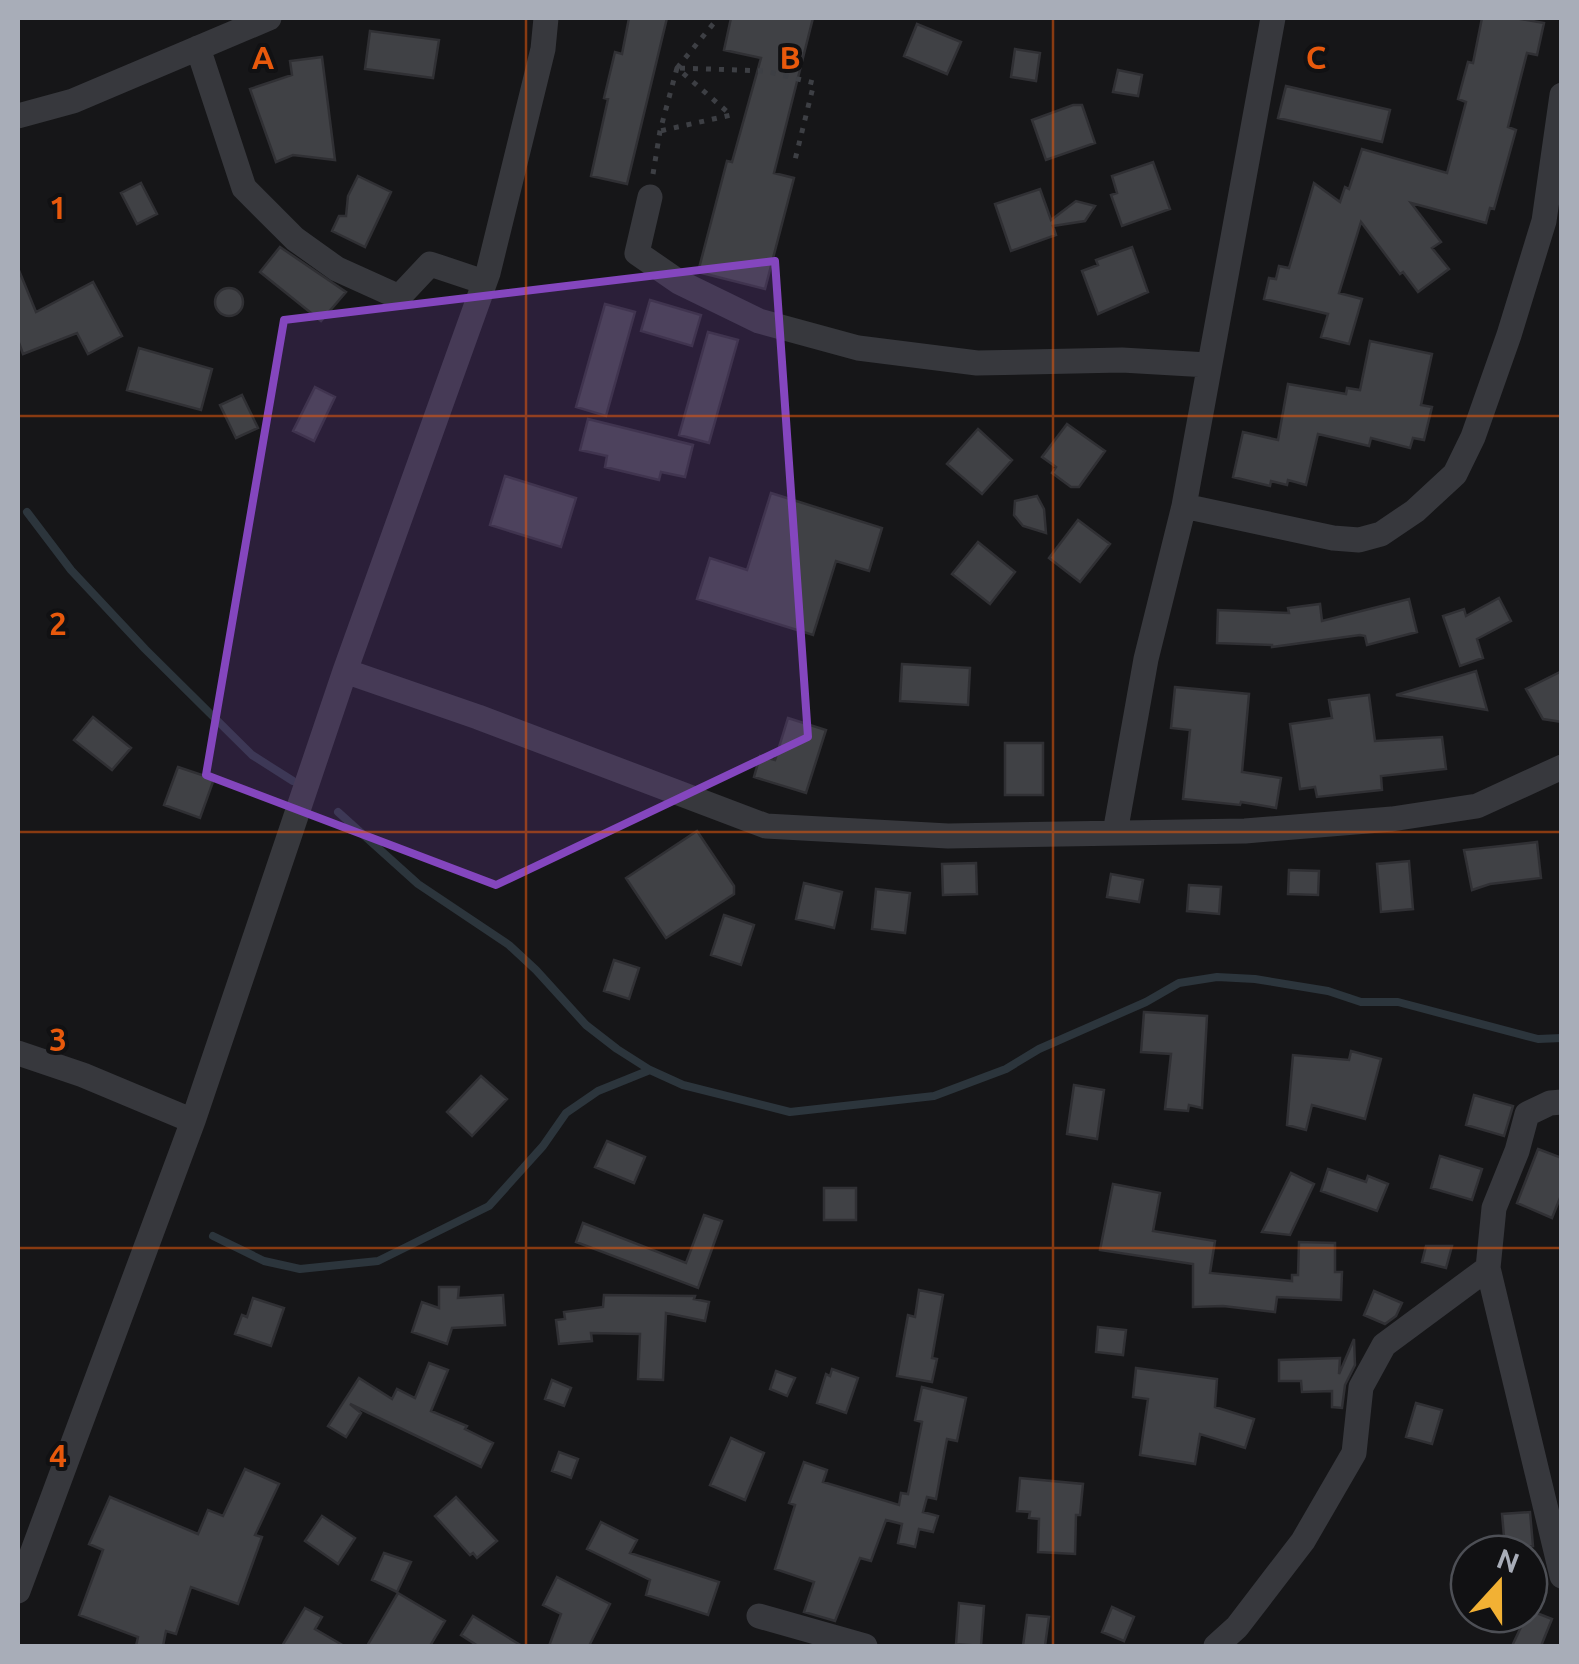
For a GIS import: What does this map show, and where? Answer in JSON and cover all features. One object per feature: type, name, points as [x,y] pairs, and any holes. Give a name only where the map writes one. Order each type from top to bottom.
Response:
[{"type":"street","points":[[18,116],[72,101],[269,18]]},
{"type":"street","points":[[18,1590],[193,1121],[345,671],[484,282],[543,49],[546,18]]},
{"type":"street","points":[[1114,833],[1146,659],[1184,506],[1273,18]]},
{"type":"street","points":[[198,48],[244,188],[295,239],[337,269],[399,297],[430,264],[484,282]]},
{"type":"street","points":[[1184,506],[1359,540],[1381,534],[1415,511],[1455,474],[1491,386],[1544,221],[1562,95]]},
{"type":"street","points":[[650,197],[637,254],[680,282],[760,321],[858,348],[977,363],[1122,360],[1208,364]]},
{"type":"street","points":[[345,671],[766,826],[948,836],[1245,831],[1392,820],[1477,806],[1562,767]]},
{"type":"street","points":[[18,1053],[83,1075],[193,1121]]},
{"type":"street","points":[[1562,1102],[1527,1114],[1494,1208],[1488,1268],[1562,1576]]},
{"type":"street","points":[[1216,1646],[1238,1627],[1303,1541],[1354,1453],[1360,1388],[1384,1345],[1488,1268]]},
{"type":"street","points":[[759,1616],[865,1646]]},
{"type":"path","points":[[650,197],[660,130],[677,68],[718,18]]},
{"type":"path","points":[[660,130],[732,115],[677,68]]},
{"type":"path","points":[[677,68],[764,71],[814,83],[795,160]]},
{"type":"highlighted area","points":[[775,261],[808,737],[496,885],[206,775],[284,320]]},
{"type":"building","points":[[629,18],[667,18],[627,184],[591,176],[615,52],[622,54]]},
{"type":"building","points":[[731,18],[813,18],[774,173],[794,178],[765,289],[698,272],[727,161],[732,162],[761,58],[724,50]]},
{"type":"building","points":[[1482,18],[1544,23],[1537,55],[1527,53],[1508,127],[1516,130],[1494,209],[1490,208],[1486,223],[1411,203],[1441,242],[1432,248],[1449,269],[1418,292],[1361,222],[1339,293],[1362,299],[1349,344],[1321,337],[1328,314],[1264,299],[1269,278],[1276,279],[1279,266],[1289,268],[1314,183],[1340,202],[1345,187],[1349,189],[1362,149],[1447,173],[1466,102],[1458,99],[1468,62],[1473,63]]},
{"type":"building","points":[[917,24],[961,42],[947,74],[904,56]]},
{"type":"building","points":[[370,31],[439,40],[433,78],[365,69]]},
{"type":"building","points":[[1015,49],[1040,53],[1036,81],[1011,77]]},
{"type":"building","points":[[322,57],[335,160],[293,155],[276,162],[250,89],[292,75],[290,61]]},
{"type":"building","points":[[1118,70],[1142,75],[1138,96],[1113,92]]},
{"type":"building","points":[[1286,86],[1390,110],[1382,142],[1278,118]]},
{"type":"building","points":[[1082,105],[1095,143],[1046,160],[1032,120]]},
{"type":"building","points":[[1153,162],[1170,209],[1122,226],[1111,195],[1117,193],[1112,176]]},
{"type":"building","points":[[358,176],[391,192],[365,247],[332,231],[339,216],[346,216],[348,196]]},
{"type":"building","points":[[141,183],[157,214],[137,224],[121,193]]},
{"type":"building","points":[[1040,189],[1051,220],[1076,201],[1095,206],[1085,221],[1053,226],[1056,235],[1011,251],[995,204]]},
{"type":"building","points":[[280,247],[346,292],[321,321],[260,272]]},
{"type":"building","points":[[1132,247],[1148,292],[1098,314],[1082,271],[1098,265],[1096,260]]},
{"type":"building","points":[[18,268],[36,312],[93,282],[122,336],[88,354],[77,333],[23,354],[18,340]]},
{"type":"building","points":[[229,288],[239,292],[243,302],[239,312],[229,316],[219,312],[215,302],[219,292]]},
{"type":"building","points":[[650,300],[701,315],[692,346],[641,331]]},
{"type":"building","points":[[605,304],[635,312],[606,416],[576,407]]},
{"type":"building","points":[[708,332],[738,340],[709,443],[679,435]]},
{"type":"building","points":[[1370,341],[1432,354],[1421,405],[1432,407],[1424,440],[1413,438],[1410,448],[1371,438],[1369,446],[1318,434],[1306,485],[1288,480],[1287,485],[1271,481],[1270,486],[1233,477],[1243,432],[1278,440],[1288,384],[1346,394],[1347,388],[1360,390]]},
{"type":"building","points":[[139,348],[212,369],[201,410],[127,390]]},
{"type":"building","points":[[315,387],[335,397],[314,441],[293,431]]},
{"type":"building","points":[[242,395],[258,428],[236,438],[220,405]]},
{"type":"building","points":[[588,419],[693,445],[685,477],[661,472],[659,480],[605,467],[607,456],[580,450]]},
{"type":"building","points":[[1067,424],[1105,451],[1079,487],[1071,487],[1052,473],[1056,467],[1042,457]]},
{"type":"building","points":[[978,429],[1012,460],[982,494],[947,464]]},
{"type":"building","points":[[505,476],[576,498],[561,547],[490,525]]},
{"type":"building","points":[[771,493],[882,528],[869,571],[836,561],[813,635],[697,599],[710,558],[747,570]]},
{"type":"building","points":[[1037,496],[1044,509],[1046,533],[1023,526],[1014,515],[1015,501]]},
{"type":"building","points":[[1078,520],[1110,544],[1080,582],[1049,558]]},
{"type":"building","points":[[978,542],[1015,572],[990,604],[952,574]]},
{"type":"building","points":[[1499,598],[1511,621],[1477,639],[1483,658],[1460,666],[1443,616],[1464,609],[1466,616]]},
{"type":"building","points":[[1409,599],[1417,632],[1367,645],[1365,636],[1360,635],[1272,647],[1217,643],[1218,610],[1289,613],[1288,608],[1320,604],[1322,621]]},
{"type":"building","points":[[902,664],[970,668],[968,705],[900,701]]},
{"type":"building","points":[[1476,671],[1487,710],[1396,695]]},
{"type":"building","points":[[1562,671],[1562,722],[1543,719],[1526,689]]},
{"type":"building","points":[[1175,687],[1249,694],[1242,772],[1281,778],[1276,808],[1183,799],[1190,730],[1171,728]]},
{"type":"building","points":[[1369,695],[1375,741],[1442,737],[1446,769],[1381,776],[1382,790],[1317,797],[1315,787],[1300,789],[1290,724],[1332,718],[1329,700]]},
{"type":"building","points":[[93,717],[131,748],[112,770],[74,740]]},
{"type":"building","points":[[788,718],[826,730],[806,793],[754,777],[760,756],[775,760]]},
{"type":"building","points":[[1005,743],[1043,743],[1043,795],[1005,795]]},
{"type":"building","points":[[178,767],[214,779],[200,818],[164,805]]},
{"type":"building","points":[[697,831],[734,886],[734,894],[666,938],[626,878]]},
{"type":"building","points":[[1537,842],[1541,878],[1472,890],[1464,850]]},
{"type":"building","points":[[1409,861],[1413,909],[1381,912],[1377,864]]},
{"type":"building","points":[[976,863],[977,894],[943,895],[942,864]]},
{"type":"building","points":[[1289,870],[1319,871],[1318,895],[1288,894]]},
{"type":"building","points":[[1111,874],[1143,880],[1139,902],[1107,897]]},
{"type":"building","points":[[804,883],[842,892],[834,928],[796,919]]},
{"type":"building","points":[[1189,885],[1221,887],[1219,914],[1187,911]]},
{"type":"building","points":[[876,889],[910,893],[905,933],[872,929]]},
{"type":"building","points":[[724,915],[754,925],[741,965],[711,955]]},
{"type":"building","points":[[614,960],[639,968],[629,999],[604,991]]},
{"type":"building","points":[[1144,1012],[1207,1016],[1202,1108],[1189,1105],[1188,1111],[1165,1109],[1171,1054],[1141,1052]]},
{"type":"building","points":[[1351,1051],[1381,1059],[1365,1119],[1312,1105],[1306,1130],[1287,1125],[1293,1055],[1349,1060]]},
{"type":"building","points":[[481,1076],[507,1099],[472,1136],[447,1112]]},
{"type":"building","points":[[1074,1085],[1104,1090],[1097,1139],[1067,1134]]},
{"type":"building","points":[[1474,1095],[1513,1106],[1504,1136],[1466,1125]]},
{"type":"building","points":[[607,1141],[645,1157],[634,1183],[595,1167]]},
{"type":"building","points":[[1538,1149],[1562,1158],[1562,1193],[1552,1218],[1517,1203]]},
{"type":"building","points":[[1440,1156],[1482,1169],[1472,1200],[1431,1188]]},
{"type":"building","points":[[1328,1169],[1366,1182],[1368,1176],[1388,1184],[1377,1211],[1321,1191]]},
{"type":"building","points":[[1291,1173],[1314,1184],[1290,1235],[1262,1232]]},
{"type":"building","points":[[1113,1184],[1160,1193],[1153,1231],[1215,1241],[1210,1273],[1292,1281],[1292,1275],[1298,1275],[1299,1242],[1335,1243],[1335,1272],[1342,1272],[1341,1300],[1277,1297],[1275,1312],[1193,1307],[1193,1264],[1100,1250]]},
{"type":"building","points":[[824,1188],[856,1188],[856,1220],[824,1220]]},
{"type":"building","points":[[704,1215],[722,1221],[698,1288],[576,1242],[583,1223],[686,1263]]},
{"type":"building","points":[[1426,1246],[1452,1246],[1446,1268],[1422,1262]]},
{"type":"building","points":[[439,1287],[459,1287],[458,1298],[503,1295],[505,1325],[452,1328],[447,1344],[412,1332],[422,1302],[439,1308]]},
{"type":"building","points":[[919,1290],[943,1295],[932,1358],[937,1359],[932,1382],[897,1376],[908,1315],[915,1317]]},
{"type":"building","points":[[1374,1291],[1402,1303],[1396,1316],[1385,1324],[1364,1315]]},
{"type":"building","points":[[604,1295],[695,1296],[694,1299],[709,1302],[705,1321],[666,1313],[663,1380],[638,1379],[640,1334],[591,1333],[592,1341],[559,1344],[556,1320],[565,1319],[564,1312],[603,1307]]},
{"type":"building","points":[[253,1298],[284,1308],[271,1346],[235,1334],[242,1315],[247,1317]]},
{"type":"building","points":[[1098,1327],[1126,1330],[1123,1355],[1096,1352]]},
{"type":"building","points":[[1354,1339],[1355,1365],[1345,1385],[1342,1408],[1332,1407],[1332,1391],[1302,1392],[1301,1381],[1279,1381],[1279,1360],[1340,1358],[1339,1374]]},
{"type":"building","points":[[429,1363],[448,1370],[431,1411],[467,1426],[465,1429],[493,1443],[481,1467],[350,1404],[361,1413],[346,1437],[328,1426],[359,1378],[392,1399],[397,1389],[415,1398]]},
{"type":"building","points":[[1136,1368],[1217,1379],[1215,1407],[1254,1419],[1245,1448],[1200,1434],[1195,1464],[1140,1455],[1148,1399],[1133,1397]]},
{"type":"building","points":[[832,1369],[858,1378],[846,1413],[817,1403],[826,1374],[830,1376]]},
{"type":"building","points":[[776,1371],[795,1378],[787,1396],[770,1389]]},
{"type":"building","points":[[552,1380],[571,1388],[564,1406],[545,1399]]},
{"type":"building","points":[[922,1387],[966,1398],[957,1441],[947,1439],[936,1499],[927,1497],[923,1512],[938,1516],[933,1532],[919,1529],[915,1547],[898,1543],[902,1524],[886,1520],[871,1561],[860,1558],[835,1621],[804,1612],[814,1582],[775,1569],[795,1505],[789,1503],[804,1462],[827,1470],[823,1482],[899,1505],[901,1493],[908,1494],[922,1422],[915,1420]]},
{"type":"building","points":[[1416,1403],[1442,1410],[1432,1444],[1406,1437]]},
{"type":"building","points":[[731,1438],[764,1453],[745,1500],[710,1485]]},
{"type":"building","points":[[559,1452],[578,1459],[571,1478],[552,1471]]},
{"type":"building","points":[[245,1469],[279,1484],[255,1535],[262,1537],[238,1604],[191,1587],[176,1634],[166,1631],[163,1646],[136,1646],[138,1637],[79,1615],[103,1550],[89,1544],[110,1497],[198,1534],[208,1510],[223,1516]]},
{"type":"building","points":[[1020,1478],[1083,1484],[1080,1515],[1076,1515],[1075,1554],[1038,1552],[1039,1519],[1029,1518],[1030,1512],[1017,1511]]},
{"type":"building","points":[[456,1497],[497,1541],[477,1558],[435,1516]]},
{"type":"building","points":[[1530,1512],[1532,1534],[1504,1534],[1502,1514]]},
{"type":"building","points":[[322,1516],[355,1538],[338,1564],[305,1541]]},
{"type":"building","points":[[601,1522],[637,1540],[630,1553],[719,1582],[708,1615],[646,1595],[650,1580],[587,1549]]},
{"type":"building","points":[[384,1553],[411,1562],[397,1592],[372,1580]]},
{"type":"building","points":[[557,1577],[610,1604],[589,1646],[549,1646],[561,1614],[543,1605]]},
{"type":"building","points":[[398,1593],[445,1621],[430,1646],[367,1646]]},
{"type":"building","points":[[959,1603],[984,1606],[981,1646],[956,1644]]},
{"type":"building","points":[[1112,1607],[1134,1617],[1124,1641],[1102,1632]]},
{"type":"building","points":[[305,1608],[322,1617],[315,1629],[344,1646],[282,1646]]},
{"type":"building","points":[[1027,1615],[1049,1617],[1045,1646],[1023,1646]]},
{"type":"building","points":[[473,1616],[522,1646],[478,1646],[461,1635]]},
{"type":"building","points":[[1518,1634],[1546,1634],[1541,1646],[1512,1646]]},
{"type":"waterway","points":[[27,512],[71,570],[145,649],[252,755],[293,781]]},
{"type":"waterway","points":[[338,812],[418,884],[509,945],[586,1025],[617,1049],[683,1085],[790,1112],[934,1096],[1006,1069],[1039,1049],[1146,1002],[1179,983],[1217,977],[1328,991],[1361,1002],[1398,1002],[1538,1039],[1562,1038]]},
{"type":"waterway","points":[[213,1236],[264,1261],[300,1269],[378,1261],[489,1206],[543,1146],[566,1113],[598,1091],[650,1070]]}]
